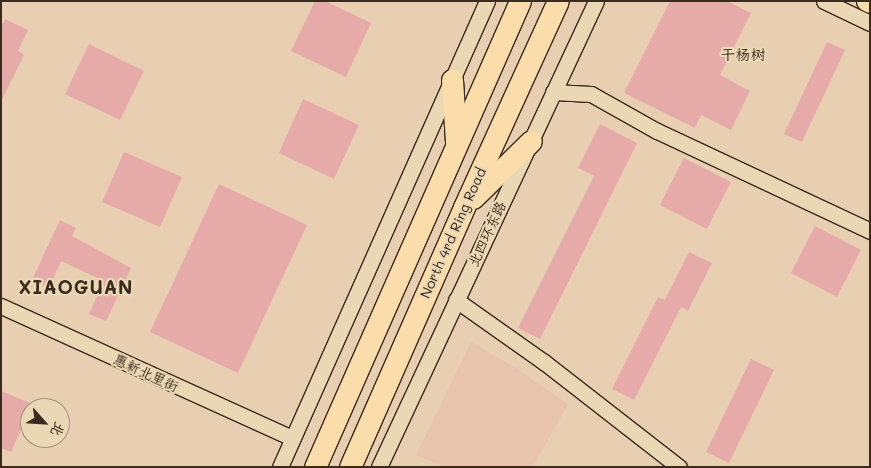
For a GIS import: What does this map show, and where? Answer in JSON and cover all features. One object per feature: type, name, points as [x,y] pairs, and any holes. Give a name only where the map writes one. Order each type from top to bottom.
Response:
[{"type":"highway","points":[[315,467],[520,1]]},
{"type":"highway","name":"North 4rd Ring Road","points":[[350,467],[464,207],[558,1]]},
{"type":"highway","points":[[452,80],[456,146]]},
{"type":"highway","points":[[464,207],[531,141]]},
{"type":"main road","points":[[866,1],[870,3]]},
{"type":"street","points":[[280,467],[487,1]]},
{"type":"street","name":"北四环东路","points":[[383,465],[456,300],[596,1]]},
{"type":"street","points":[[824,1],[870,23]]},
{"type":"street","points":[[552,92],[591,94],[657,131],[870,231]]},
{"type":"street","points":[[456,300],[544,362],[679,467]]},
{"type":"street","name":"惠新北里街","points":[[1,306],[292,438]]},
{"type":"shaded area","points":[[471,342],[511,365],[568,404],[533,467],[445,467],[416,455]]},
{"type":"building","points":[[315,1],[325,1],[371,23],[346,77],[291,51]]},
{"type":"building","points":[[670,1],[727,1],[751,13],[720,75],[750,91],[731,130],[701,115],[695,128],[624,93]]},
{"type":"building","points":[[5,19],[28,30],[18,51],[24,55],[1,102],[1,27]]},
{"type":"building","points":[[827,42],[845,50],[802,142],[784,134]]},
{"type":"building","points":[[89,44],[144,71],[120,120],[65,94]]},
{"type":"building","points":[[303,99],[359,125],[334,179],[279,153]]},
{"type":"building","points":[[600,124],[637,143],[540,339],[518,328],[594,176],[578,168]]},
{"type":"building","points":[[124,152],[182,177],[160,227],[102,202]]},
{"type":"building","points":[[684,158],[731,182],[707,229],[660,205]]},
{"type":"building","points":[[219,184],[307,225],[238,373],[150,332]]},
{"type":"building","points":[[60,220],[76,228],[72,236],[131,268],[106,321],[89,314],[104,281],[61,261],[49,288],[32,280]]},
{"type":"building","points":[[815,226],[861,250],[837,297],[791,273]]},
{"type":"building","points":[[689,252],[712,263],[688,311],[681,307],[634,400],[612,389],[658,297],[665,300]]},
{"type":"building","points":[[751,359],[774,370],[729,463],[706,452]]},
{"type":"building","points":[[1,391],[20,399],[20,431],[11,452],[1,448]]},
{"type":"district","name":"干杨树","points":[[743,55]]},
{"type":"district","name":"XIAOGUAN","points":[[76,287]]}]
